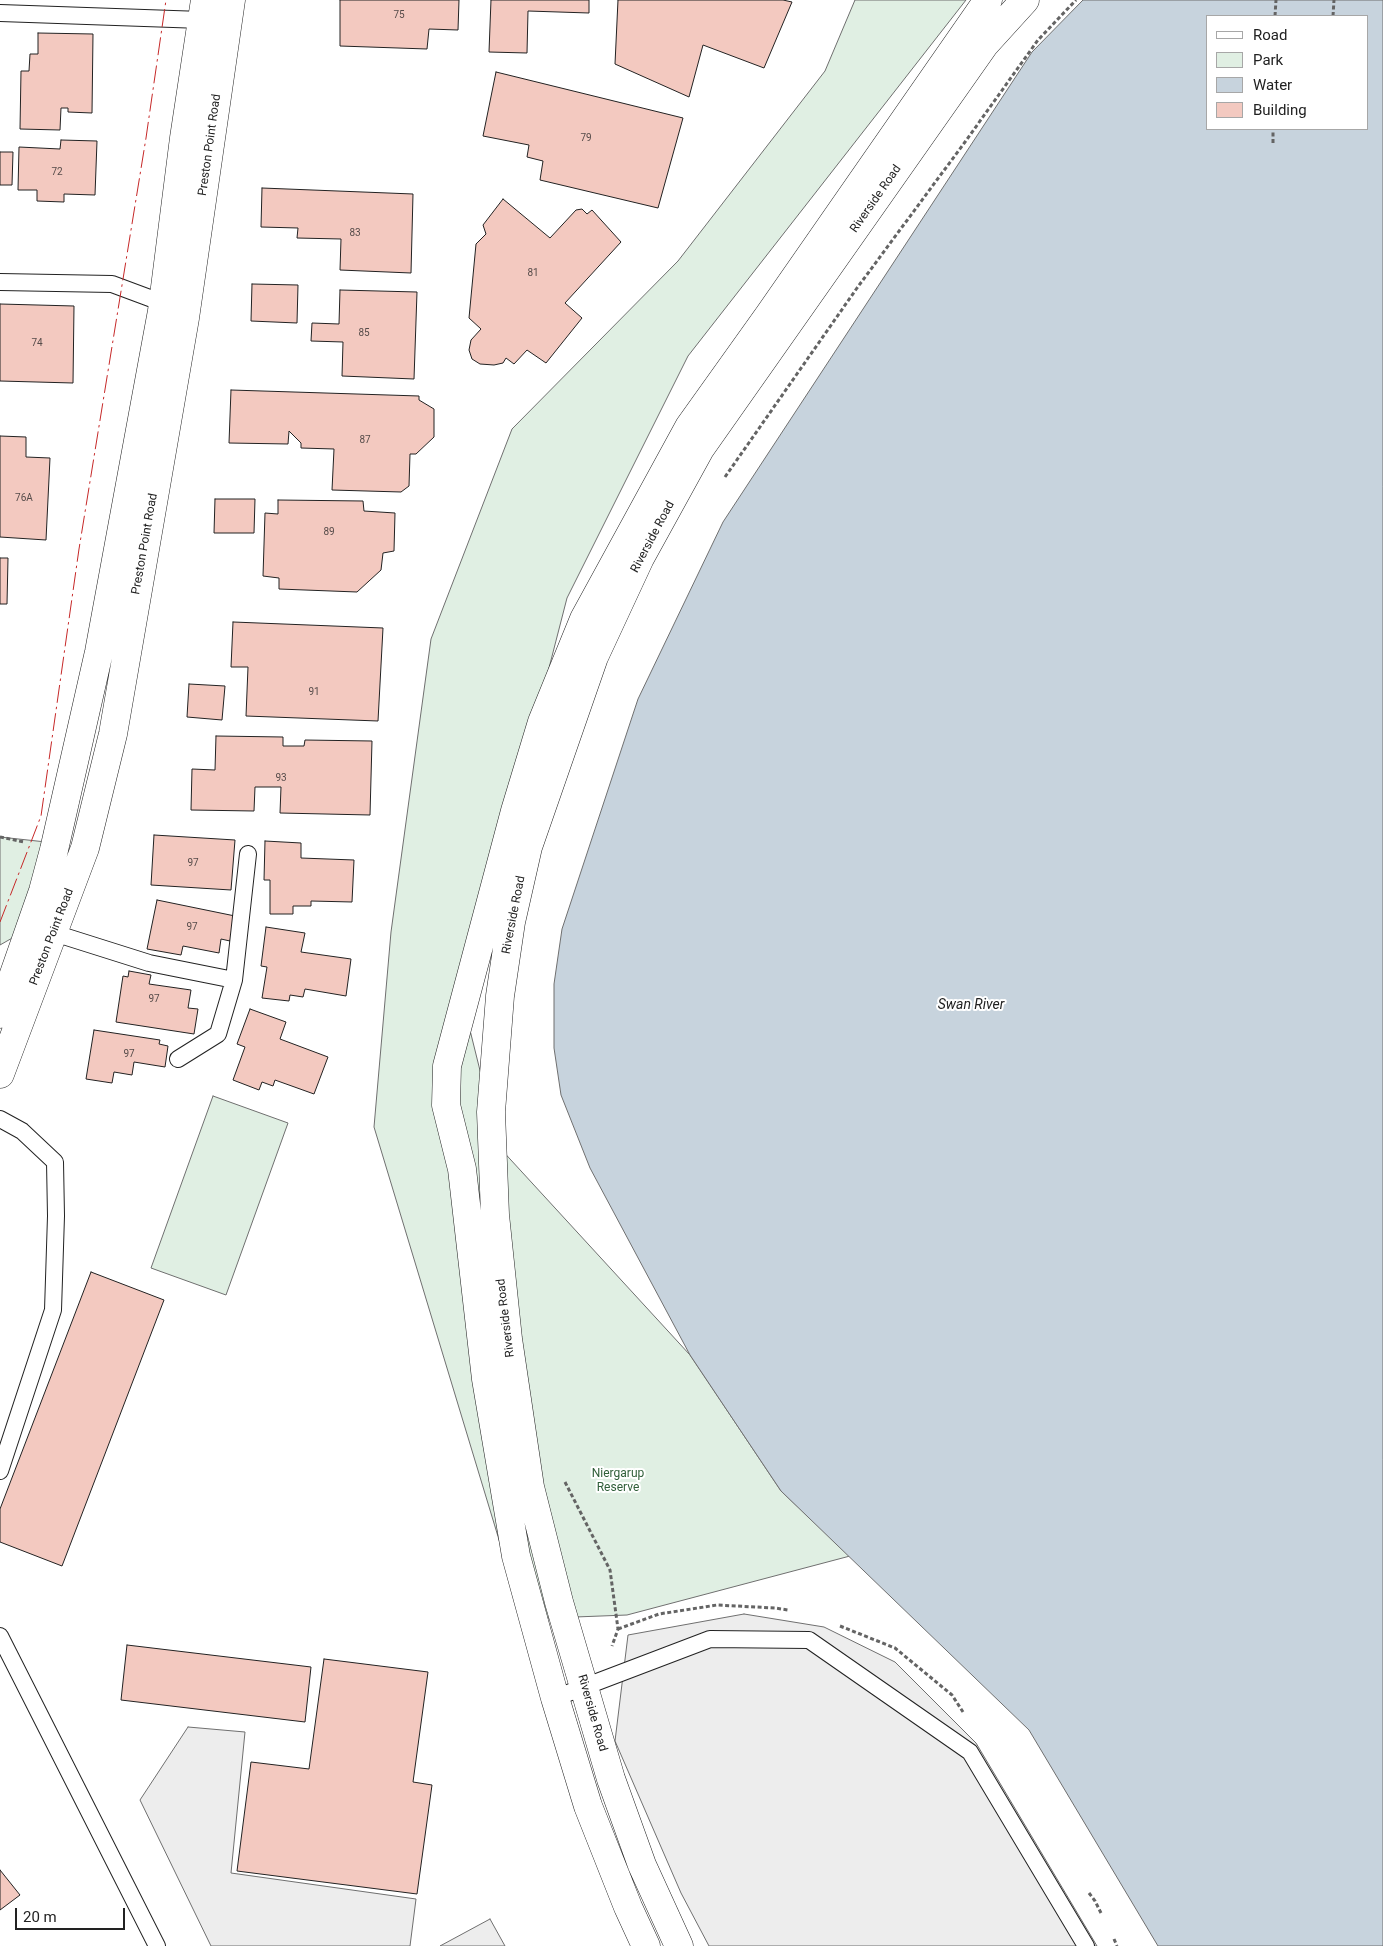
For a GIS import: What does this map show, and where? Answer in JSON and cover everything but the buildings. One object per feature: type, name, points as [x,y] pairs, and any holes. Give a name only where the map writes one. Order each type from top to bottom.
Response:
[{"type":"street","name":"Preston Point Road","points":[[0,1074],[85,848],[114,734],[185,318],[231,0]]},
{"type":"street","name":"Riverside Road","points":[[646,1946],[628,1907],[588,1806],[555,1698],[516,1556],[486,1379],[462,1168],[446,1105],[447,1066],[515,811],[542,722],[584,619],[688,428],[988,0]]},
{"type":"street","name":"Riverside Road","points":[[679,1946],[639,1856],[611,1779],[593,1683],[559,1602],[530,1487],[508,1339],[495,1215],[491,1112],[500,996],[511,922],[528,848],[594,657],[640,558],[700,449],[985,44],[1025,0]]},
{"type":"street","name":"Preston Point Road","points":[[0,1014],[43,891],[70,784],[99,652],[163,303],[203,10]]},
{"type":"lane","points":[[0,13],[203,10]]},
{"type":"lane","points":[[0,282],[112,284],[163,303]]},
{"type":"lane","points":[[178,1059],[218,1034],[234,980],[248,854]]},
{"type":"lane","points":[[54,933],[148,963],[234,980]]},
{"type":"lane","points":[[0,1119],[22,1131],[55,1162],[56,1216],[53,1310],[0,1471]]},
{"type":"lane","points":[[0,1636],[157,1946]]},
{"type":"lane","points":[[555,1698],[710,1639],[809,1640],[970,1752],[1086,1946]]},
{"type":"path","points":[[721,482],[857,288],[1038,40],[1076,0]]},
{"type":"path","points":[[1275,15],[1276,0]]},
{"type":"path","points":[[1333,15],[1334,0]]},
{"type":"path","points":[[1273,130],[1273,143]]},
{"type":"path","points":[[564,1477],[566,1486],[610,1570],[618,1629],[593,1683]]},
{"type":"green space","name":"Niergarup Reserve","points":[[855,0],[966,0],[688,356],[567,598],[463,1002],[499,1147],[690,1355],[781,1491],[850,1556],[627,1615],[523,1619],[374,1127],[391,932],[431,639],[512,429],[678,261],[825,71]]},
{"type":"green space","points":[[0,837],[46,842],[14,937],[0,945]]},
{"type":"green space","points":[[213,1096],[288,1123],[226,1295],[151,1268]]},
{"type":"shaded area","points":[[744,1614],[824,1627],[895,1662],[976,1743],[1097,1946],[709,1946],[681,1893],[615,1741],[628,1635]]},
{"type":"shaded area","points":[[188,1727],[245,1732],[231,1873],[416,1899],[410,1946],[211,1946],[140,1800]]},
{"type":"shaded area","points":[[490,1919],[505,1946],[440,1946]]},
{"type":"water","name":"Swan River","points":[[1083,0],[1383,0],[1383,1946],[1158,1946],[1029,1730],[781,1491],[690,1355],[590,1168],[561,1095],[554,1048],[554,984],[562,929],[638,699],[723,522],[1032,52]]},
{"type":"power","points":[[0,922],[41,816],[79,549],[146,138],[166,0]]}]
